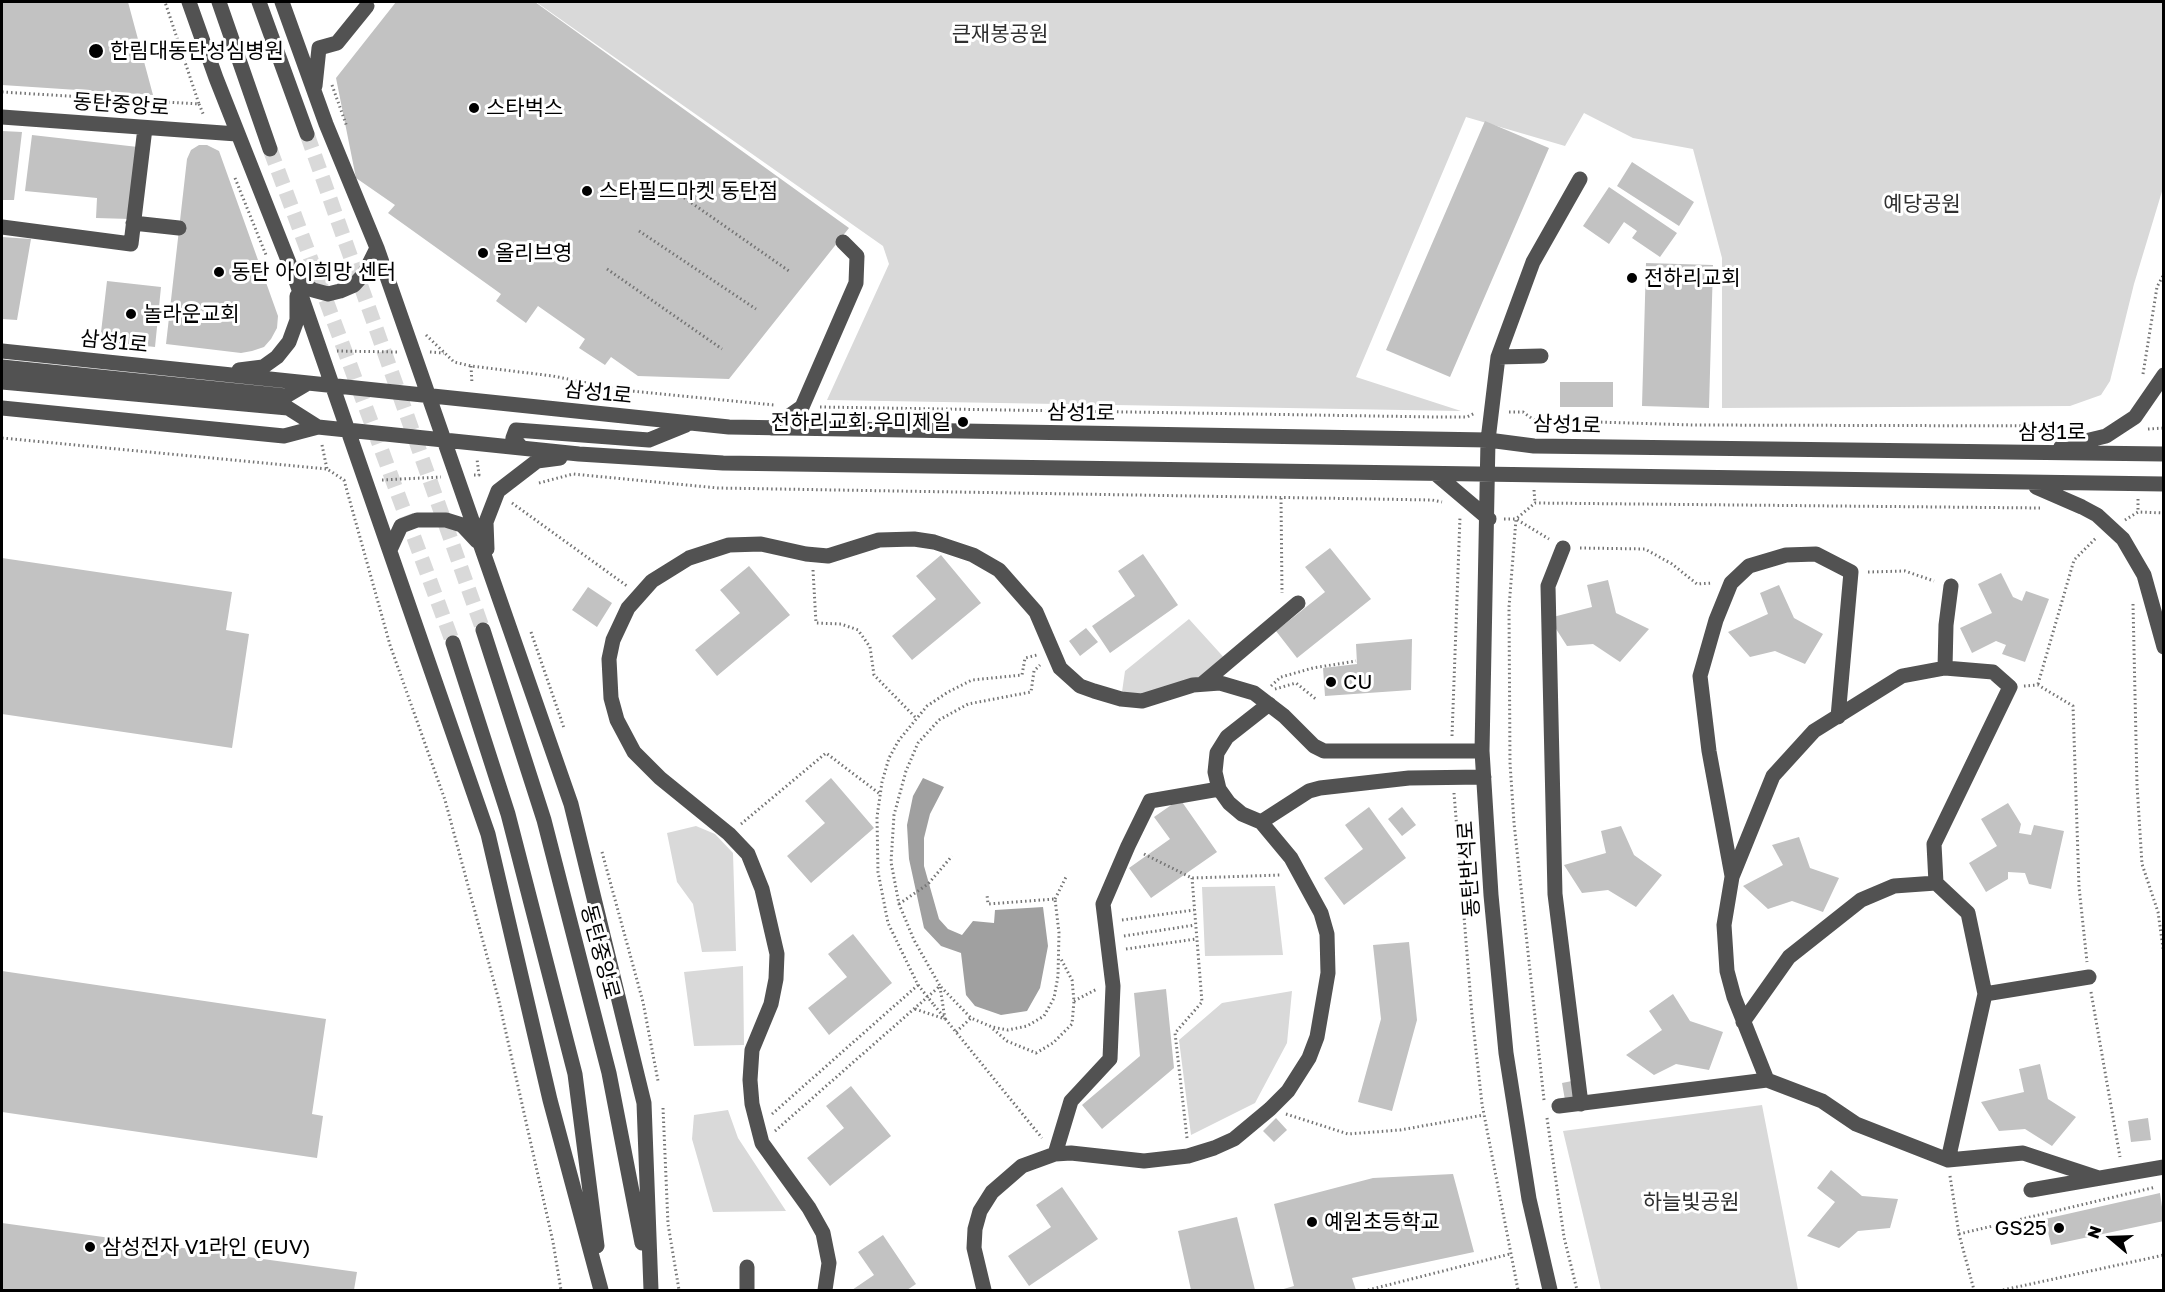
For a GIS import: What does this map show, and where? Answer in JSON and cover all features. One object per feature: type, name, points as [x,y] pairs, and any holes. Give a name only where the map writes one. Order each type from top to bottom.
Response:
[{"type":"street","points":[[189,2],[237,134],[295,278],[488,834],[550,1100],[602,1290]]},
{"type":"street","points":[[219,2],[270,149]]},
{"type":"street","points":[[259,2],[307,134]]},
{"type":"street","points":[[282,2],[377,248],[430,395],[571,804],[644,1103],[651,1290]]},
{"type":"street","points":[[315,92],[319,48],[337,43],[367,6]]},
{"type":"street","name":"동탄중앙로","points":[[2,117],[237,134]]},
{"type":"street","points":[[2,227],[83,243],[131,244],[145,128]]},
{"type":"street","name":"동탄반석로","points":[[1550,1290],[1529,1199],[1506,1053],[1482,751],[1489,519],[1488,440],[1498,357],[1533,262],[1580,179]]},
{"type":"street","points":[[133,223],[179,228]]},
{"type":"street","points":[[772,428],[802,407],[856,283],[857,256],[843,242]]},
{"type":"street","points":[[295,278],[314,291],[328,294],[340,291],[354,285],[364,274],[377,248]]},
{"type":"street","points":[[134,381],[263,367],[277,357],[289,342],[297,320],[295,278]]},
{"type":"street","name":"삼성1로","points":[[2,351],[689,424],[772,428],[1488,440],[1534,446],[2163,454]]},
{"type":"street","points":[[1498,357],[1541,356]]},
{"type":"street","points":[[2,367],[286,396],[309,383]]},
{"type":"street","points":[[2025,453],[2106,435],[2135,417],[2163,375]]},
{"type":"street","points":[[2,382],[288,408],[318,427]]},
{"type":"street","points":[[2,408],[284,436],[318,427],[579,454],[723,463],[1488,476],[2163,484]]},
{"type":"street","points":[[522,448],[513,438],[516,430],[649,440],[689,424]]},
{"type":"street","points":[[488,564],[486,522],[498,492],[537,461],[579,454]]},
{"type":"street","points":[[1437,475],[1489,519]]},
{"type":"street","points":[[2025,482],[2097,515],[2123,540],[2144,575],[2163,647]]},
{"type":"street","points":[[390,550],[393,538],[401,526],[429,519],[447,520],[462,525],[481,545]]},
{"type":"street","points":[[825,1290],[829,1263],[822,1233],[809,1208],[762,1143],[757,1127],[750,1080],[752,1050],[771,1004],[776,979],[777,954],[762,889],[748,854],[729,834],[644,763],[624,737],[611,698],[609,659],[620,624],[639,594],[668,570],[689,558],[729,545],[761,544],[812,555],[828,556],[879,540],[914,538],[954,547],[999,570],[1030,603],[1051,652],[1068,677],[1080,686],[1121,699],[1142,701],[1202,684],[1220,683],[1240,687],[1269,704],[1314,746],[1324,751],[1482,751]]},
{"type":"street","points":[[1563,548],[1548,586],[1555,894],[1581,1104]]},
{"type":"street","points":[[1732,877],[1709,751],[1700,676],[1716,620],[1731,583],[1749,566],[1785,555],[1816,554],[1851,572],[1838,717]]},
{"type":"street","points":[[1945,668],[1946,625],[1951,586]]},
{"type":"street","points":[[1202,684],[1298,603]]},
{"type":"street","name":"동탄중앙로","points":[[483,630],[544,820],[609,1073],[651,1290]]},
{"type":"street","points":[[453,643],[508,814],[575,1074],[602,1290]]},
{"type":"street","points":[[1767,1080],[1743,1022],[1727,971],[1724,925],[1732,877],[1773,776],[1814,731],[1902,676],[1945,668],[1993,672],[2010,687],[1934,844],[1936,883],[1968,913],[1985,994],[1948,1160]]},
{"type":"street","points":[[984,1290],[974,1248],[975,1229],[980,1211],[992,1192],[1006,1178],[1038,1158],[1055,1154],[1071,1152],[1144,1161],[1188,1156],[1234,1139],[1288,1091],[1309,1058],[1317,1037],[1328,973],[1327,934],[1312,894],[1301,875],[1261,822],[1242,814],[1229,803],[1219,789],[1215,772],[1216,753],[1239,724],[1269,704]]},
{"type":"street","points":[[1261,822],[1309,791],[1320,788],[1409,778],[1484,777]]},
{"type":"street","points":[[1055,1154],[1071,1101],[1110,1059],[1112,980],[1103,904],[1128,846],[1150,801],[1219,789]]},
{"type":"street","points":[[1743,1022],[1789,957],[1861,900],[1894,886],[1936,883]]},
{"type":"street","points":[[1985,994],[2089,977]]},
{"type":"street","points":[[1559,1106],[1767,1080],[1821,1101],[1856,1124],[1948,1160],[2023,1153],[2099,1178]]},
{"type":"street","points":[[2031,1190],[2163,1167]]},
{"type":"street","points":[[747,1267],[747,1290]]},
{"type":"path","points":[[165,2],[199,104],[212,132]]},
{"type":"path","points":[[331,82],[351,138]]},
{"type":"path","points":[[2,92],[199,104]]},
{"type":"path","points":[[232,168],[270,263]]},
{"type":"path","points":[[673,190],[789,271]]},
{"type":"path","points":[[639,231],[756,309]]},
{"type":"path","points":[[607,269],[722,349]]},
{"type":"path","points":[[2141,381],[2147,358],[2157,287],[2163,274]]},
{"type":"path","points":[[421,328],[454,362],[471,366],[553,376],[621,390],[802,407],[1436,417],[1467,417],[1477,412]]},
{"type":"path","points":[[320,350],[444,353]]},
{"type":"path","points":[[471,366],[473,400]]},
{"type":"path","points":[[1524,412],[1534,420],[1693,425],[2072,426]]},
{"type":"path","points":[[2,438],[327,469],[344,480],[366,481],[479,475],[476,444]]},
{"type":"path","points":[[535,483],[573,474],[718,488],[1432,500],[1448,504]]},
{"type":"path","points":[[344,480],[390,645],[445,800],[492,974],[548,1219],[561,1290]]},
{"type":"path","points":[[508,508],[516,497]]},
{"type":"path","points":[[1281,497],[1283,616]]},
{"type":"path","points":[[512,503],[639,594]]},
{"type":"path","points":[[1577,1290],[1564,1237],[1537,1049],[1514,823],[1510,763],[1509,607],[1516,519],[1534,503],[2042,508]]},
{"type":"path","points":[[1453,752],[1453,680],[1460,518],[1454,511]]},
{"type":"path","points":[[2138,512],[2163,513]]},
{"type":"path","points":[[1516,519],[1563,548],[1645,549],[1672,564],[1696,584],[1731,583]]},
{"type":"path","points":[[2091,531],[2104,542]]},
{"type":"path","points":[[2038,685],[2074,560],[2098,536]]},
{"type":"path","points":[[812,555],[816,623],[840,624],[858,630],[870,647],[874,675],[916,718]]},
{"type":"path","points":[[1851,572],[1905,572],[1951,586]]},
{"type":"path","points":[[2132,599],[2137,785],[2142,864],[2158,912],[2163,955]]},
{"type":"path","points":[[530,629],[566,733]]},
{"type":"path","points":[[1051,652],[1025,658],[1022,675],[972,680],[941,696],[916,718],[889,758],[882,782],[877,817],[878,872],[888,923],[918,986],[1055,1154]]},
{"type":"path","points":[[1051,652],[1034,671],[1031,692],[968,704],[939,720],[918,743],[906,771],[894,815],[891,862],[899,904],[914,940],[940,986],[971,1018],[992,1027],[1008,1030],[1027,1026],[1044,1016],[1054,998],[1059,976],[1055,899],[1067,875]]},
{"type":"path","points":[[1317,700],[1296,683],[1264,692],[1281,677],[1313,668],[1356,661]]},
{"type":"path","points":[[2010,687],[2038,685],[2073,706],[2079,887],[2089,977],[2124,1174]]},
{"type":"path","points":[[729,834],[826,753],[880,794]]},
{"type":"path","points":[[1453,778],[1469,981],[1484,1115],[1518,1290]]},
{"type":"path","points":[[599,842],[643,1002],[659,1089]]},
{"type":"path","points":[[1128,846],[1192,878],[1301,875]]},
{"type":"path","points":[[899,904],[915,895],[952,856]]},
{"type":"path","points":[[1188,1156],[1175,1033],[1202,1002],[1192,878]]},
{"type":"path","points":[[987,895],[988,904],[1055,899]]},
{"type":"path","points":[[1106,922],[1194,910]]},
{"type":"path","points":[[1108,945],[1195,925]]},
{"type":"path","points":[[1108,945],[1196,939]]},
{"type":"path","points":[[992,1027],[1007,1041],[1036,1053],[1053,1043],[1072,1024],[1074,1001],[1072,980],[1059,954]]},
{"type":"path","points":[[1074,1001],[1112,980]]},
{"type":"path","points":[[757,1127],[918,986]]},
{"type":"path","points":[[762,1143],[940,986]]},
{"type":"path","points":[[940,986],[945,1019]]},
{"type":"path","points":[[915,1009],[945,1019]]},
{"type":"path","points":[[956,1032],[971,1018]]},
{"type":"path","points":[[661,1100],[665,1121],[668,1224],[679,1290]]},
{"type":"path","points":[[1270,1109],[1348,1134],[1400,1130],[1484,1115]]},
{"type":"path","points":[[1948,1160],[1959,1234],[1974,1290]]},
{"type":"path","points":[[1959,1234],[2163,1186]]},
{"type":"path","points":[[1368,1290],[1510,1254]]},
{"type":"path","points":[[2002,1290],[2163,1255]]},
{"type":"green space","points":[[536,2],[2163,2],[2163,188],[2134,284],[2110,381],[2101,395],[2070,406],[1722,408],[1722,258],[1693,149],[1633,138],[1584,113],[1565,146],[1466,117],[1356,377],[1461,411],[827,400],[889,264],[883,246]]},
{"type":"green space","points":[[1189,619],[1228,662],[1202,684],[1121,699],[1125,671]]},
{"type":"green space","points":[[696,826],[715,834],[733,853],[736,951],[702,952],[693,904],[677,882],[667,833]]},
{"type":"green space","points":[[1275,886],[1283,955],[1205,956],[1202,887]]},
{"type":"green space","points":[[743,966],[744,1045],[694,1046],[684,972]]},
{"type":"green space","points":[[1292,991],[1287,1043],[1255,1103],[1191,1135],[1179,1040],[1222,1003]]},
{"type":"green space","name":"하늘빛공원","points":[[1762,1105],[1798,1290],[1601,1290],[1563,1131]]},
{"type":"green space","points":[[728,1110],[738,1138],[786,1211],[713,1212],[692,1139],[694,1115]]},
{"type":"shaded area","points":[[923,778],[944,787],[930,814],[924,838],[924,866],[939,919],[948,929],[962,935],[973,921],[994,923],[995,910],[1043,907],[1048,946],[1040,988],[1027,1011],[1001,1015],[975,1006],[966,995],[961,953],[941,946],[924,928],[909,859],[907,825],[913,796]]},
{"type":"building","points":[[2,2],[128,2],[153,95],[2,85]]},
{"type":"building","name":"스타필드마켓 동탄점","points":[[396,2],[535,2],[849,228],[729,379],[638,376],[611,357],[605,365],[579,348],[585,339],[538,306],[526,323],[496,301],[501,294],[388,213],[395,205],[356,178],[336,78]]},
{"type":"building","points":[[1485,121],[1549,148],[1450,377],[1386,350]]},
{"type":"building","points":[[2,131],[22,132],[14,200],[2,200]]},
{"type":"building","points":[[32,135],[138,147],[130,219],[96,218],[97,198],[25,191]]},
{"type":"building","name":"동탄 아이희망 센터","points":[[199,145],[207,145],[219,151],[278,316],[277,328],[271,339],[264,347],[252,351],[241,353],[166,344],[187,159],[191,150]]},
{"type":"building","points":[[1632,162],[1694,202],[1679,226],[1617,186]]},
{"type":"building","points":[[1609,187],[1677,233],[1660,257],[1632,238],[1637,231],[1624,222],[1609,244],[1583,226]]},
{"type":"building","points":[[2,237],[31,239],[17,320],[2,319]]},
{"type":"building","points":[[1646,263],[1713,265],[1709,408],[1642,406]]},
{"type":"building","name":"놀라운교회","points":[[107,281],[161,287],[155,347],[100,341]]},
{"type":"building","points":[[1560,382],[1613,382],[1613,407],[1560,407]]},
{"type":"building","points":[[1330,548],[1371,599],[1297,658],[1276,631],[1325,592],[1305,567]]},
{"type":"building","points":[[1143,554],[1178,605],[1110,653],[1092,626],[1135,596],[1118,571]]},
{"type":"building","points":[[941,555],[981,603],[912,660],[892,636],[936,599],[916,576]]},
{"type":"building","points":[[2,558],[232,592],[226,630],[249,634],[232,748],[2,714]]},
{"type":"building","points":[[749,566],[790,615],[717,676],[695,650],[740,613],[720,590]]},
{"type":"building","points":[[2001,573],[2013,597],[2022,601],[2026,591],[2049,599],[2025,662],[2002,654],[2006,645],[1996,641],[1972,653],[1960,628],[1992,613],[1978,584]]},
{"type":"building","points":[[1608,580],[1616,613],[1649,629],[1620,662],[1593,644],[1567,646],[1549,618],[1592,607],[1587,585]]},
{"type":"building","points":[[1779,585],[1794,618],[1823,634],[1805,664],[1775,651],[1750,657],[1728,632],[1768,614],[1760,593]]},
{"type":"building","points":[[588,587],[612,603],[597,627],[572,610]]},
{"type":"building","points":[[1086,628],[1098,642],[1080,656],[1069,641]]},
{"type":"building","points":[[1412,639],[1411,690],[1325,696],[1323,668],[1357,664],[1356,644]]},
{"type":"building","points":[[831,778],[874,828],[811,883],[787,856],[825,823],[805,801]]},
{"type":"building","points":[[1180,799],[1217,852],[1151,898],[1129,868],[1170,839],[1154,817]]},
{"type":"building","points":[[2008,803],[2021,824],[2019,833],[2031,835],[2034,825],[2064,831],[2051,889],[2029,884],[2025,873],[2008,872],[2008,879],[1986,892],[1969,863],[1997,846],[1981,819]]},
{"type":"building","points":[[1369,807],[1406,858],[1344,905],[1324,878],[1363,849],[1345,825]]},
{"type":"building","points":[[1402,807],[1416,825],[1402,836],[1388,819]]},
{"type":"building","points":[[1621,826],[1634,855],[1662,875],[1636,907],[1608,890],[1582,893],[1564,865],[1606,853],[1601,831]]},
{"type":"building","points":[[1799,837],[1810,868],[1839,878],[1823,912],[1792,901],[1768,909],[1743,886],[1783,865],[1772,845]]},
{"type":"building","points":[[853,934],[892,983],[829,1035],[808,1008],[847,977],[828,954]]},
{"type":"building","points":[[1409,942],[1417,1020],[1392,1111],[1358,1102],[1381,1019],[1373,945]]},
{"type":"building","points":[[2,971],[326,1019],[312,1114],[323,1116],[317,1158],[2,1112]]},
{"type":"building","points":[[1166,989],[1174,1068],[1102,1129],[1082,1105],[1140,1056],[1134,993]]},
{"type":"building","points":[[1673,994],[1690,1021],[1723,1032],[1709,1070],[1676,1064],[1654,1075],[1626,1055],[1662,1030],[1649,1011]]},
{"type":"building","points":[[2040,1064],[2048,1099],[2076,1117],[2052,1146],[2025,1129],[1999,1131],[1981,1102],[2024,1092],[2019,1069]]},
{"type":"building","points":[[1572,1081],[1575,1099],[1565,1100],[1562,1083]]},
{"type":"building","points":[[851,1086],[891,1136],[830,1186],[807,1158],[844,1128],[826,1106]]},
{"type":"building","points":[[1276,1118],[1287,1130],[1274,1142],[1263,1131]]},
{"type":"building","points":[[2148,1118],[2151,1140],[2131,1142],[2128,1121]]},
{"type":"building","points":[[1831,1170],[1862,1196],[1898,1199],[1890,1228],[1858,1231],[1839,1248],[1807,1236],[1835,1202],[1817,1188]]},
{"type":"building","points":[[1453,1174],[1474,1252],[1352,1278],[1356,1290],[1280,1290],[1294,1286],[1274,1204],[1373,1178]]},
{"type":"building","points":[[1062,1187],[1098,1239],[1029,1286],[1008,1256],[1051,1227],[1036,1205]]},
{"type":"building","points":[[2160,1193],[2164,1221],[2051,1245],[2045,1219]]},
{"type":"building","points":[[1237,1217],[1255,1290],[1191,1290],[1178,1231]]},
{"type":"building","name":"삼성전자 V1라인 (EUV)","points":[[2,1223],[357,1272],[354,1290],[2,1290]]},
{"type":"building","points":[[883,1235],[916,1284],[907,1290],[852,1290],[874,1275],[858,1252]]},
{"type":"tunnel","points":[[307,134],[483,630]]},
{"type":"tunnel","points":[[270,149],[453,643]]},
{"type":"place","name":"한림대동탄성심병원","points":[[96,51]]},
{"type":"place","name":"스타벅스","points":[[474,108]]},
{"type":"place","name":"스타필드마켓 동탄점","points":[[587,191]]},
{"type":"place","name":"올리브영","points":[[483,253]]},
{"type":"place","name":"동탄 아이희망 센터","points":[[219,272]]},
{"type":"place","name":"전하리교회","points":[[1632,278]]},
{"type":"place","name":"놀라운교회","points":[[131,314]]},
{"type":"place","name":"전하리교회.우미제일","points":[[963,422]]},
{"type":"place","name":"CU","points":[[1331,682]]},
{"type":"place","name":"예원초등학교","points":[[1312,1222]]},
{"type":"place","name":"GS25","points":[[2059,1228]]},
{"type":"place","name":"삼성전자 V1라인 (EUV)","points":[[90,1247]]},
{"type":"park label","name":"큰재봉공원","points":[[1000,34]]},
{"type":"park label","name":"예당공원","points":[[1922,204]]}]
